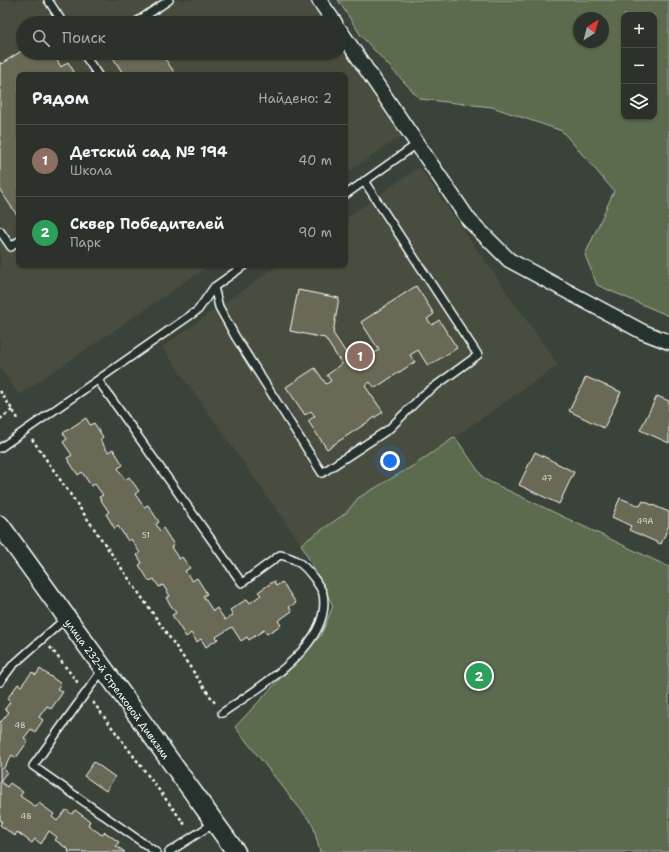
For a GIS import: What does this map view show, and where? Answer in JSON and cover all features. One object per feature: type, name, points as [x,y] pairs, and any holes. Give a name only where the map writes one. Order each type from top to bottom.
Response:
[{"type":"street","points":[[319,0],[330,16]]},
{"type":"street","points":[[348,42],[468,220],[509,260],[643,332],[669,342]]},
{"type":"street","name":"улица 232-й Стрелковой Дивизии","points":[[0,525],[236,852]]},
{"type":"lane","points":[[48,0],[58,16]]},
{"type":"lane","points":[[145,16],[169,0]]},
{"type":"lane","points":[[90,60],[96,72]]},
{"type":"lane","points":[[348,193],[417,144]]},
{"type":"lane","points":[[214,287],[220,307],[235,336],[322,473],[389,429],[423,394],[478,355],[364,181]]},
{"type":"lane","points":[[0,232],[11,247],[16,243]]},
{"type":"lane","points":[[0,448],[198,310],[214,287],[241,268]]},
{"type":"lane","points":[[98,380],[242,583],[280,555],[292,557],[310,573],[323,593],[323,616],[309,643],[282,672],[222,713]]},
{"type":"lane","points":[[0,682],[12,666],[66,618]]},
{"type":"lane","points":[[103,669],[33,766],[156,852]]},
{"type":"lane","points":[[169,852],[214,823]]},
{"type":"path","points":[[0,391],[26,431],[222,713]]},
{"type":"path","points":[[0,419],[12,410]]},
{"type":"path","points":[[43,638],[194,836]]},
{"type":"shaded area","points":[[0,0],[313,0],[324,16],[16,16],[16,60],[348,60],[348,51],[404,134],[348,172],[348,72],[16,72],[16,268],[206,268],[19,395],[0,367]]},
{"type":"shaded area","points":[[419,167],[558,365],[301,544],[162,347],[275,268],[348,268],[348,217]]},
{"type":"green space","points":[[338,0],[669,0],[669,316],[597,285],[585,255],[614,191],[562,131],[492,107],[420,99],[362,37]]},
{"type":"green space","points":[[455,437],[484,479],[669,567],[669,852],[320,852],[313,825],[235,727],[321,635],[333,606],[301,544],[346,513],[358,498],[416,464]]},
{"type":"building","points":[[16,54],[16,60],[57,60],[61,67],[68,62],[74,72],[16,72],[16,214],[0,190],[0,62],[1,64]]},
{"type":"building","points":[[114,60],[166,60],[174,72],[122,72]]},
{"type":"building","points":[[416,286],[434,314],[427,319],[432,325],[439,320],[457,348],[428,366],[418,350],[410,355],[415,362],[375,388],[370,382],[365,386],[383,412],[327,449],[308,421],[315,416],[311,411],[305,415],[286,387],[315,368],[326,384],[331,381],[327,375],[342,364],[325,338],[290,331],[298,290],[339,298],[333,333],[350,359],[368,347],[373,354],[379,350],[361,322]]},
{"type":"building","points":[[586,377],[621,392],[604,428],[569,411]]},
{"type":"building","points":[[657,396],[669,401],[669,443],[640,430]]},
{"type":"building","points":[[86,418],[90,425],[94,423],[103,437],[100,440],[108,452],[113,449],[123,465],[118,468],[125,480],[129,477],[139,491],[135,494],[144,507],[148,505],[159,522],[156,524],[160,531],[163,528],[174,545],[171,547],[179,559],[182,557],[190,568],[185,571],[192,581],[197,578],[207,594],[203,596],[213,611],[217,608],[225,620],[233,615],[230,610],[247,599],[250,603],[261,595],[258,592],[274,581],[276,586],[282,582],[296,603],[289,607],[292,611],[278,621],[281,625],[267,634],[264,630],[249,640],[247,637],[241,641],[232,627],[216,637],[218,639],[206,647],[201,639],[197,642],[191,633],[186,637],[172,615],[176,613],[166,598],[170,596],[163,585],[159,587],[154,579],[149,581],[139,565],[142,563],[137,555],[140,553],[131,539],[128,541],[118,526],[115,529],[106,514],[109,512],[99,497],[103,495],[95,484],[91,486],[82,472],[78,475],[67,458],[72,455],[63,442],[67,439],[63,433]]},
{"type":"building","points":[[535,452],[574,472],[559,504],[519,485]]},
{"type":"building","points":[[620,498],[640,506],[643,501],[669,512],[669,525],[661,544],[629,530],[631,526],[612,517]]},
{"type":"building","points":[[40,669],[61,684],[57,689],[63,692],[51,709],[47,706],[39,717],[43,720],[35,732],[31,729],[24,738],[28,741],[16,758],[12,755],[3,769],[7,772],[0,781],[0,721],[1,722],[9,712],[5,709],[10,702],[7,699],[18,684],[21,686],[32,672],[36,675]]},
{"type":"building","points":[[94,762],[115,777],[106,791],[84,776]]},
{"type":"building","points":[[0,781],[7,787],[10,783],[23,792],[20,796],[36,807],[39,803],[54,814],[52,817],[57,821],[66,810],[72,814],[75,810],[90,821],[88,825],[102,835],[105,832],[119,842],[116,846],[125,852],[68,852],[69,850],[55,840],[57,837],[49,831],[41,844],[35,839],[32,843],[17,832],[15,836],[0,825],[2,821],[0,820]]},
{"type":"place","name":"Детский сад № 194","points":[[360,356]]},
{"type":"place","name":"Сквер Победителей","points":[[479,676]]}]
